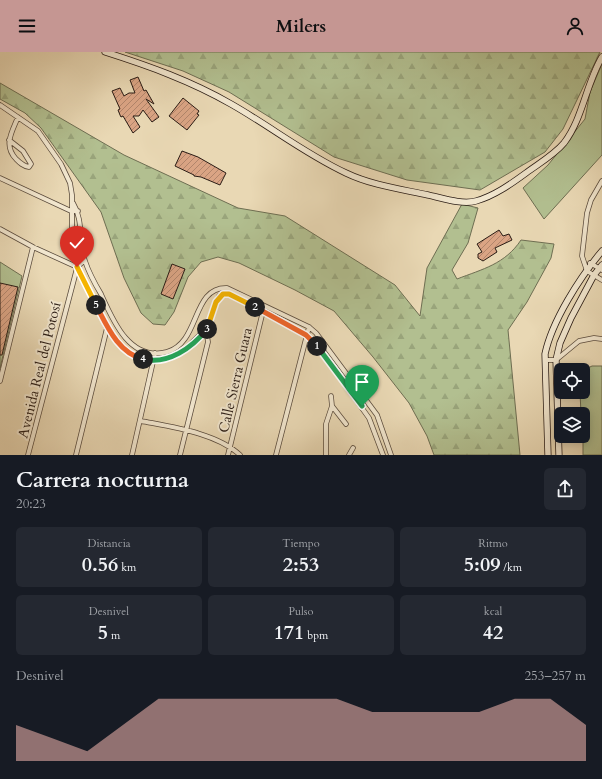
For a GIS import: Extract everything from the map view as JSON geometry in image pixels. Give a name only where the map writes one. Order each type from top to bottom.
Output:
[{"type":"main road","points":[[105,52],[149,66],[192,84],[231,104],[325,163],[368,182],[441,198],[474,202],[508,186],[563,144],[571,132],[596,67],[602,57]]},
{"type":"main road","points":[[548,455],[545,360],[548,341],[586,270],[588,263],[602,251]]},
{"type":"main road","points":[[557,407],[556,360],[560,343],[594,275],[601,268]]},
{"type":"main road","points":[[547,432],[554,432]]},
{"type":"main road","points":[[558,443],[559,455]]},
{"type":"street","points":[[0,105],[38,131],[61,164],[70,183],[73,202],[78,211],[84,261],[121,333],[138,349],[155,354],[168,352],[181,344],[190,332],[208,294],[216,288],[227,288],[309,327],[316,334],[377,415],[391,455]]},
{"type":"street","points":[[9,140],[23,151],[32,164],[29,167],[25,167],[14,156],[8,146],[9,140],[18,117]]},
{"type":"street","points":[[0,178],[71,211],[78,211]]},
{"type":"street","points":[[601,268],[588,263],[582,256],[588,206],[602,181]]},
{"type":"street","points":[[73,202],[71,211],[72,241],[77,267],[107,328],[125,350],[139,358],[154,361],[167,359],[182,352],[206,329],[216,302],[223,294],[229,294],[306,335],[314,342],[369,418],[382,455]]},
{"type":"street","points":[[0,229],[33,247],[77,267]]},
{"type":"street","points":[[0,381],[33,247]]},
{"type":"street","points":[[77,267],[84,261]]},
{"type":"street","name":"Avenida Real del Potosí","points":[[28,455],[77,267]]},
{"type":"street","points":[[586,270],[602,280]]},
{"type":"street","name":"Calle Sierra Guara","points":[[228,455],[263,311]]},
{"type":"street","points":[[276,455],[309,327]]},
{"type":"street","points":[[76,455],[107,328]]},
{"type":"street","points":[[180,455],[208,342],[206,329]]},
{"type":"street","points":[[545,360],[556,360],[579,342],[594,338],[602,339]]},
{"type":"street","points":[[132,455],[141,421],[155,354]]},
{"type":"street","points":[[326,455],[326,424],[332,406],[331,396]]},
{"type":"street","points":[[332,406],[346,424]]},
{"type":"street","points":[[369,418],[377,415]]},
{"type":"street","points":[[141,421],[186,430],[231,446],[240,455]]},
{"type":"street","points":[[349,455],[353,448]]},
{"type":"green space","points":[[125,52],[600,52],[563,129],[545,152],[480,190],[407,180],[334,157],[229,92],[183,71]]},
{"type":"green space","points":[[602,64],[602,155],[544,219],[523,188],[548,165],[585,119],[590,92]]},
{"type":"green space","points":[[0,83],[124,155],[238,208],[285,216],[395,285],[420,316],[427,268],[462,204],[478,208],[468,243],[452,270],[457,279],[493,265],[508,255],[521,240],[554,244],[551,258],[527,302],[508,330],[520,455],[434,455],[427,436],[409,403],[334,311],[239,263],[218,257],[201,262],[188,277],[174,312],[165,325],[153,324],[141,313],[124,278],[101,212],[41,128],[25,113],[0,99]]},
{"type":"green space","points":[[0,262],[22,276],[0,368]]},
{"type":"green space","points":[[602,366],[602,455],[583,455],[583,443],[590,443],[590,407],[581,407],[580,399],[590,399],[590,367]]},
{"type":"building","points":[[138,77],[144,91],[146,90],[154,104],[146,99],[159,117],[152,122],[143,110],[139,116],[133,116],[140,127],[133,133],[123,116],[121,117],[120,115],[118,110],[120,109],[112,91],[120,88],[124,96],[129,93],[135,93],[130,80]]},
{"type":"building","points":[[183,98],[199,111],[197,114],[199,115],[187,130],[169,116]]},
{"type":"building","points":[[182,151],[198,157],[226,173],[220,185],[201,177],[194,176],[175,166]]},
{"type":"building","points":[[499,230],[503,236],[509,234],[512,240],[495,248],[497,252],[483,261],[478,258],[478,254],[482,252],[477,244]]},
{"type":"building","points":[[172,264],[185,269],[173,299],[161,294]]},
{"type":"building","points":[[0,283],[18,287],[2,355],[0,355]]},
{"type":"route","points":[[77,267],[86,288],[113,337],[125,350],[139,358],[154,361],[167,359],[182,352],[201,335],[210,323],[219,296],[229,294],[306,335],[314,342],[362,406]]}]
